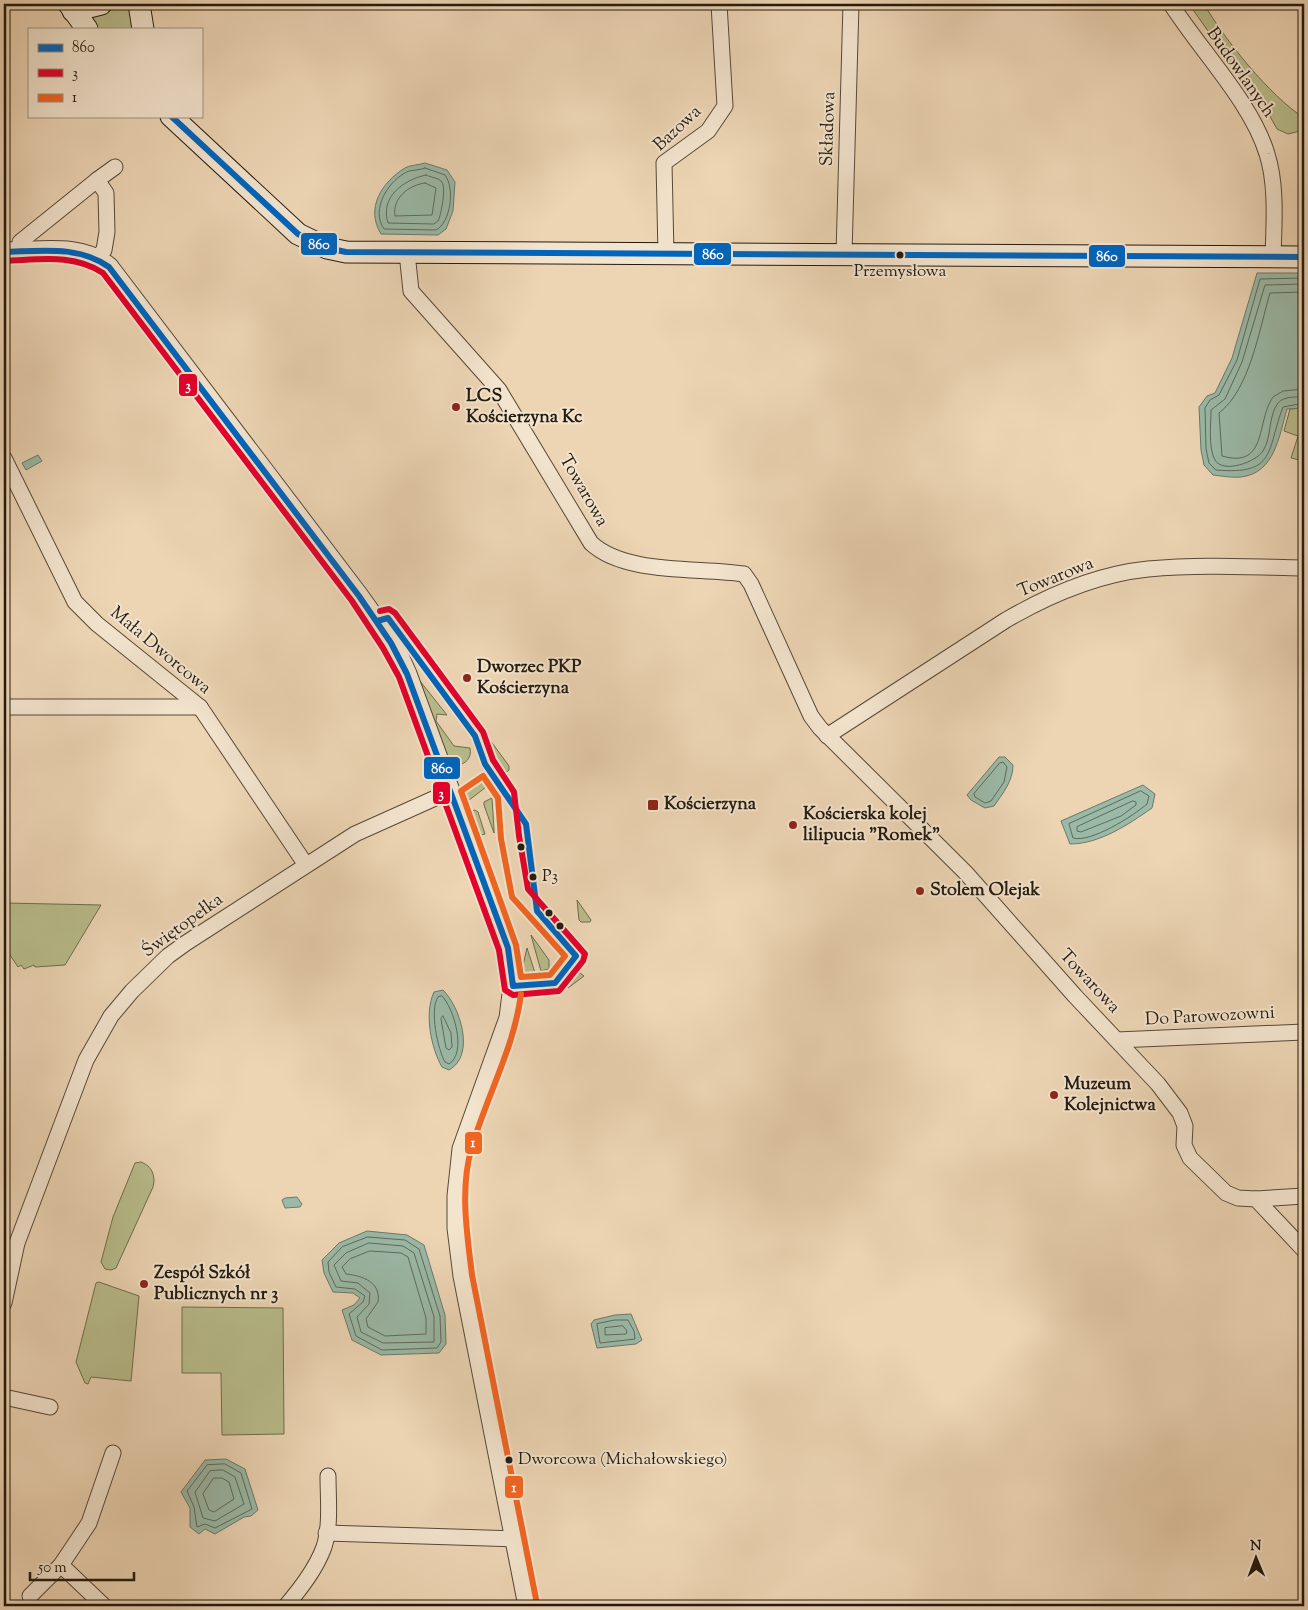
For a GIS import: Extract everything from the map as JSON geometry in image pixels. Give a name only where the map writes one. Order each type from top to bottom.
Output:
[{"type":"main road","points":[[86,28],[73,6],[101,4]]},
{"type":"main road","points":[[139,4],[143,28]]},
{"type":"main road","points":[[173,118],[298,234],[327,248],[371,253],[1304,257]]},
{"type":"street","name":"Bazowa","points":[[666,254],[664,163],[708,132],[725,106],[719,4]]},
{"type":"street","name":"Składowa","points":[[844,254],[851,4]]},
{"type":"street","name":"Budowlanych","points":[[1171,4],[1189,33],[1248,112],[1268,155],[1272,183],[1273,256]]},
{"type":"street","points":[[11,252],[20,242],[114,167]]},
{"type":"street","points":[[97,180],[106,193],[107,232],[104,250],[98,257]]},
{"type":"street","points":[[11,252],[86,252],[98,257],[117,275],[394,645],[407,674],[508,948],[513,970],[509,1018],[462,1150],[457,1212],[463,1276],[528,1606]]},
{"type":"street","name":"Towarowa","points":[[407,253],[410,291],[499,390],[540,454],[588,539],[607,556],[626,563],[744,574],[812,716],[828,736],[965,872],[1158,1084],[1180,1114],[1185,1126],[1184,1145],[1190,1158],[1226,1193],[1238,1198],[1256,1199],[1304,1196]]},
{"type":"street","name":"Mała Dworcowa","points":[[4,458],[75,602],[97,624],[200,706],[306,865]]},
{"type":"street","name":"Towarowa","points":[[828,736],[1028,607],[1089,583],[1118,575],[1163,568],[1304,568]]},
{"type":"street","points":[[4,707],[200,706]]},
{"type":"street","name":"Świętopełka","points":[[4,1303],[17,1243],[86,1060],[111,1016],[132,991],[168,956],[306,865],[355,834],[442,795],[450,788]]},
{"type":"street","name":"Do Parowozowni","points":[[1117,1040],[1304,1032]]},
{"type":"street","points":[[1256,1199],[1304,1250]]},
{"type":"street","points":[[4,1397],[50,1407]]},
{"type":"street","points":[[30,1596],[61,1565],[90,1523],[113,1453]]},
{"type":"street","points":[[286,1606],[308,1577],[324,1547],[329,1518],[328,1476]]},
{"type":"street","points":[[326,1533],[515,1539]]},
{"type":"street","points":[[61,1565],[104,1606]]},
{"type":"green space","points":[[113,4],[133,4],[135,28],[97,28],[89,19],[90,16],[100,13]]},
{"type":"green space","points":[[1189,4],[1204,4],[1249,66],[1277,96],[1304,118],[1304,130],[1288,134],[1277,129],[1262,102],[1229,61]]},
{"type":"green space","points":[[1304,408],[1304,461],[1291,458],[1298,436],[1284,431],[1290,409]]},
{"type":"green space","points":[[420,681],[447,715],[437,714],[436,721],[454,746],[470,748],[469,758],[463,763],[457,765],[446,758]]},
{"type":"green space","points":[[479,725],[509,766],[509,770],[500,777],[493,764]]},
{"type":"green space","points":[[479,780],[490,784],[464,804],[461,796],[465,787]]},
{"type":"green space","points":[[492,798],[494,833],[484,805],[484,802]]},
{"type":"green space","points":[[475,810],[478,812],[485,834],[481,835],[479,844],[466,812]]},
{"type":"green space","points":[[577,900],[591,920],[590,922],[581,922],[579,920]]},
{"type":"green space","points":[[4,903],[101,905],[65,965],[35,967],[34,965],[24,969],[21,965],[18,967],[4,946]]},
{"type":"green space","points":[[531,935],[549,960],[549,969],[541,971]]},
{"type":"green space","points":[[527,948],[536,976],[526,974],[522,970]]},
{"type":"green space","points":[[571,972],[580,973],[584,976],[568,988],[565,978]]},
{"type":"green space","points":[[141,1162],[148,1166],[152,1172],[154,1179],[153,1187],[116,1268],[111,1270],[105,1269],[101,1262],[113,1217],[135,1163]]},
{"type":"green space","points":[[99,1282],[139,1296],[131,1381],[91,1377],[88,1384],[85,1383],[76,1362],[96,1283]]},
{"type":"green space","points":[[182,1307],[283,1308],[284,1434],[222,1435],[221,1373],[182,1373]]},
{"type":"water","points":[[425,163],[447,170],[455,182],[453,211],[446,229],[438,235],[381,234],[376,224],[375,205],[383,188],[405,168]]},
{"type":"water","points":[[1257,273],[1304,273],[1304,408],[1287,409],[1274,452],[1261,468],[1252,474],[1241,477],[1213,475],[1204,465],[1201,450],[1199,407],[1207,396],[1215,393],[1232,358]]},
{"type":"water","points":[[38,455],[42,461],[26,470],[22,463]]},
{"type":"water","points":[[999,757],[1005,757],[1013,765],[1013,771],[1007,787],[994,806],[985,808],[971,800],[967,795]]},
{"type":"water","points":[[1143,785],[1155,794],[1152,808],[1103,837],[1092,841],[1070,844],[1061,821]]},
{"type":"water","points":[[443,990],[455,1008],[462,1031],[463,1043],[462,1054],[457,1063],[449,1070],[442,1067],[438,1059],[432,1040],[429,1020],[429,1010],[434,992]]},
{"type":"water","points":[[297,1197],[302,1204],[300,1207],[285,1208],[282,1200]]},
{"type":"water","points":[[367,1231],[407,1235],[424,1245],[445,1315],[446,1344],[439,1353],[381,1355],[352,1340],[342,1310],[354,1305],[360,1298],[353,1293],[333,1292],[324,1273],[322,1260],[339,1243]]},
{"type":"water","points":[[631,1314],[642,1340],[636,1344],[597,1348],[591,1324],[594,1320],[615,1315]]},
{"type":"water","points":[[226,1459],[245,1469],[258,1510],[251,1516],[244,1517],[215,1534],[205,1529],[199,1534],[190,1527],[190,1508],[181,1492],[205,1460]]},
{"type":"transit line","name":"860","points":[[173,118],[298,234],[327,248],[346,252],[1304,257]]},
{"type":"transit line","name":"860","points":[[4,252],[71,252],[97,260],[109,267],[359,596],[391,643],[407,674],[508,948],[513,986],[555,983],[576,956],[537,911],[526,824],[485,764],[475,736],[388,618],[377,621]]},
{"type":"transit line","name":"3","points":[[4,261],[67,260],[92,267],[103,273],[352,601],[383,648],[399,677],[499,950],[505,990],[513,995],[559,991],[583,961],[585,954],[528,889],[514,792],[493,760],[483,732],[395,613],[389,609],[380,611]]},
{"type":"transit line","name":"1","points":[[483,776],[498,798],[501,839],[512,897],[565,956],[550,975],[521,977],[516,945],[461,791],[483,776]]},
{"type":"transit line","name":"1","points":[[521,994],[506,1054],[471,1150],[465,1196],[472,1275],[537,1604]]},
{"type":"place","name":"Przemysłowa","points":[[900,255]]},
{"type":"place","name":"LCS Kościerzyna Kc","points":[[456,407]]},
{"type":"place","name":"Dworzec PKP Kościerzyna","points":[[467,678]]},
{"type":"place","name":"Kościerzyna","points":[[653,805]]},
{"type":"place","name":"Kościerska kolej lilipucia \"Romek\"","points":[[793,825]]},
{"type":"place","name":"P3","points":[[533,877]]},
{"type":"place","name":"Stolem Olejak","points":[[920,891]]},
{"type":"place","name":"Muzeum Kolejnictwa","points":[[1054,1095]]},
{"type":"place","name":"Zespół Szkół Publicznych nr 3","points":[[144,1284]]},
{"type":"place","name":"Dworcowa (Michałowskiego)","points":[[509,1460]]}]
